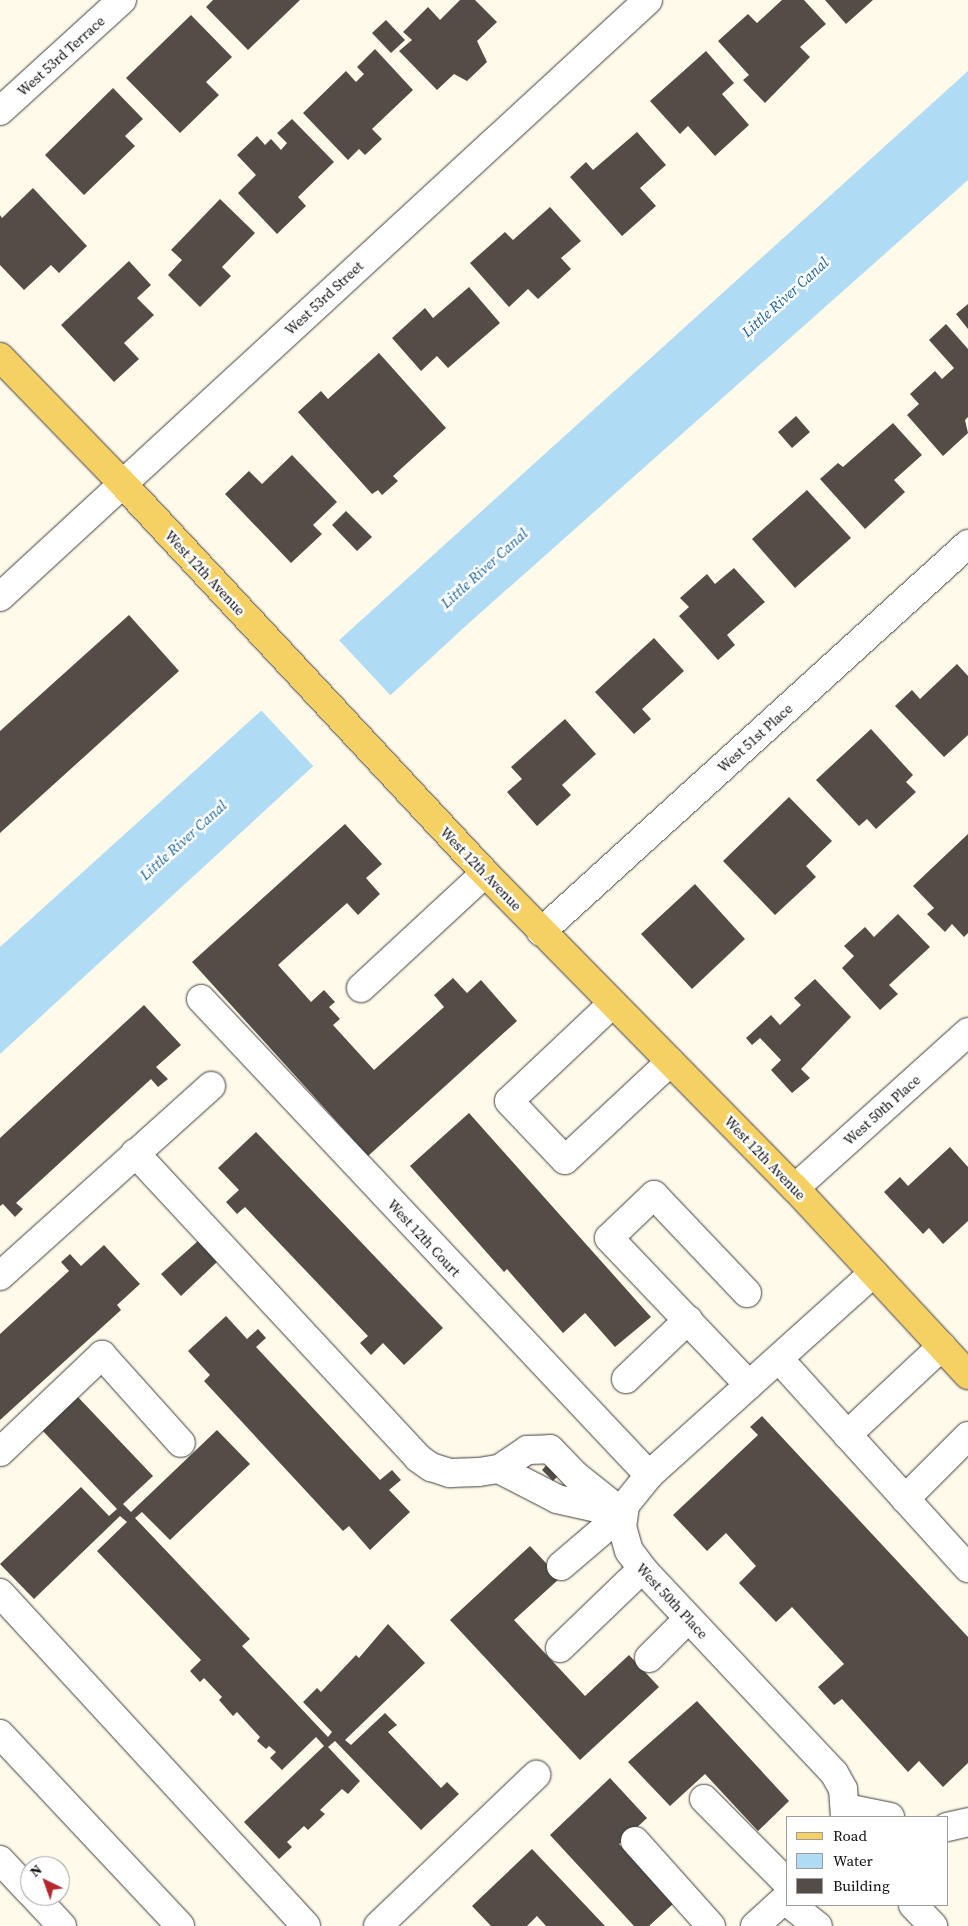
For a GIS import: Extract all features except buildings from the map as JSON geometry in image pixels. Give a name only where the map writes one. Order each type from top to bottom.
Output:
[{"type":"main road","name":"West 12th Avenue","points":[[0,357],[122,483],[366,747],[612,1004],[795,1188],[968,1375]]},
{"type":"street","name":"West 53rd Terrace","points":[[0,111],[122,0]]},
{"type":"street","name":"West 53rd Street","points":[[0,597],[648,0]]},
{"type":"street","name":"West 51st Place","points":[[542,932],[968,544]]},
{"type":"street","points":[[361,988],[486,873]]},
{"type":"street","name":"West 12th Court","points":[[201,1000],[649,1475]]},
{"type":"street","points":[[612,1004],[508,1101],[565,1160],[670,1062]]},
{"type":"street","name":"West 50th Place","points":[[795,1188],[968,1032]]},
{"type":"street","points":[[0,1276],[211,1086]]},
{"type":"street","points":[[135,1153],[418,1458],[431,1467],[450,1473],[499,1470],[557,1500],[622,1514]]},
{"type":"street","points":[[747,1293],[654,1195],[609,1238],[749,1385]]},
{"type":"street","points":[[561,1566],[622,1514],[630,1496],[649,1475],[874,1273]]},
{"type":"street","points":[[626,1379],[688,1320]]},
{"type":"street","points":[[847,1435],[942,1346]]},
{"type":"street","points":[[0,1452],[102,1355],[181,1443]]},
{"type":"street","points":[[779,1359],[905,1499],[965,1560]]},
{"type":"street","points":[[905,1499],[968,1436]]},
{"type":"street","points":[[499,1470],[527,1450],[550,1448],[575,1475],[622,1514]]},
{"type":"street","name":"West 50th Place","points":[[622,1514],[624,1538],[629,1551],[642,1569],[834,1773],[843,1789],[845,1813]]},
{"type":"street","points":[[560,1648],[642,1569]]},
{"type":"street","points":[[0,1593],[306,1926]]},
{"type":"street","points":[[649,1658],[688,1619]]},
{"type":"street","points":[[0,1734],[180,1926]]},
{"type":"street","points":[[378,1926],[536,1776]]},
{"type":"street","points":[[704,1799],[786,1896]]},
{"type":"street","points":[[845,1813],[879,1816]]},
{"type":"street","points":[[635,1841],[711,1926]]},
{"type":"street","points":[[0,1860],[20,1881]]},
{"type":"street","points":[[762,1924],[786,1898]]},
{"type":"street","points":[[43,1906],[62,1926]]},
{"type":"street","points":[[797,1906],[818,1926]]},
{"type":"street","points":[[914,1906],[933,1926]]},
{"type":"water","name":"Little River Canal","points":[[968,71],[968,180],[469,623],[0,1054],[0,947]]},
{"type":"pier","points":[[337,638],[392,697],[315,768],[259,708]]}]
